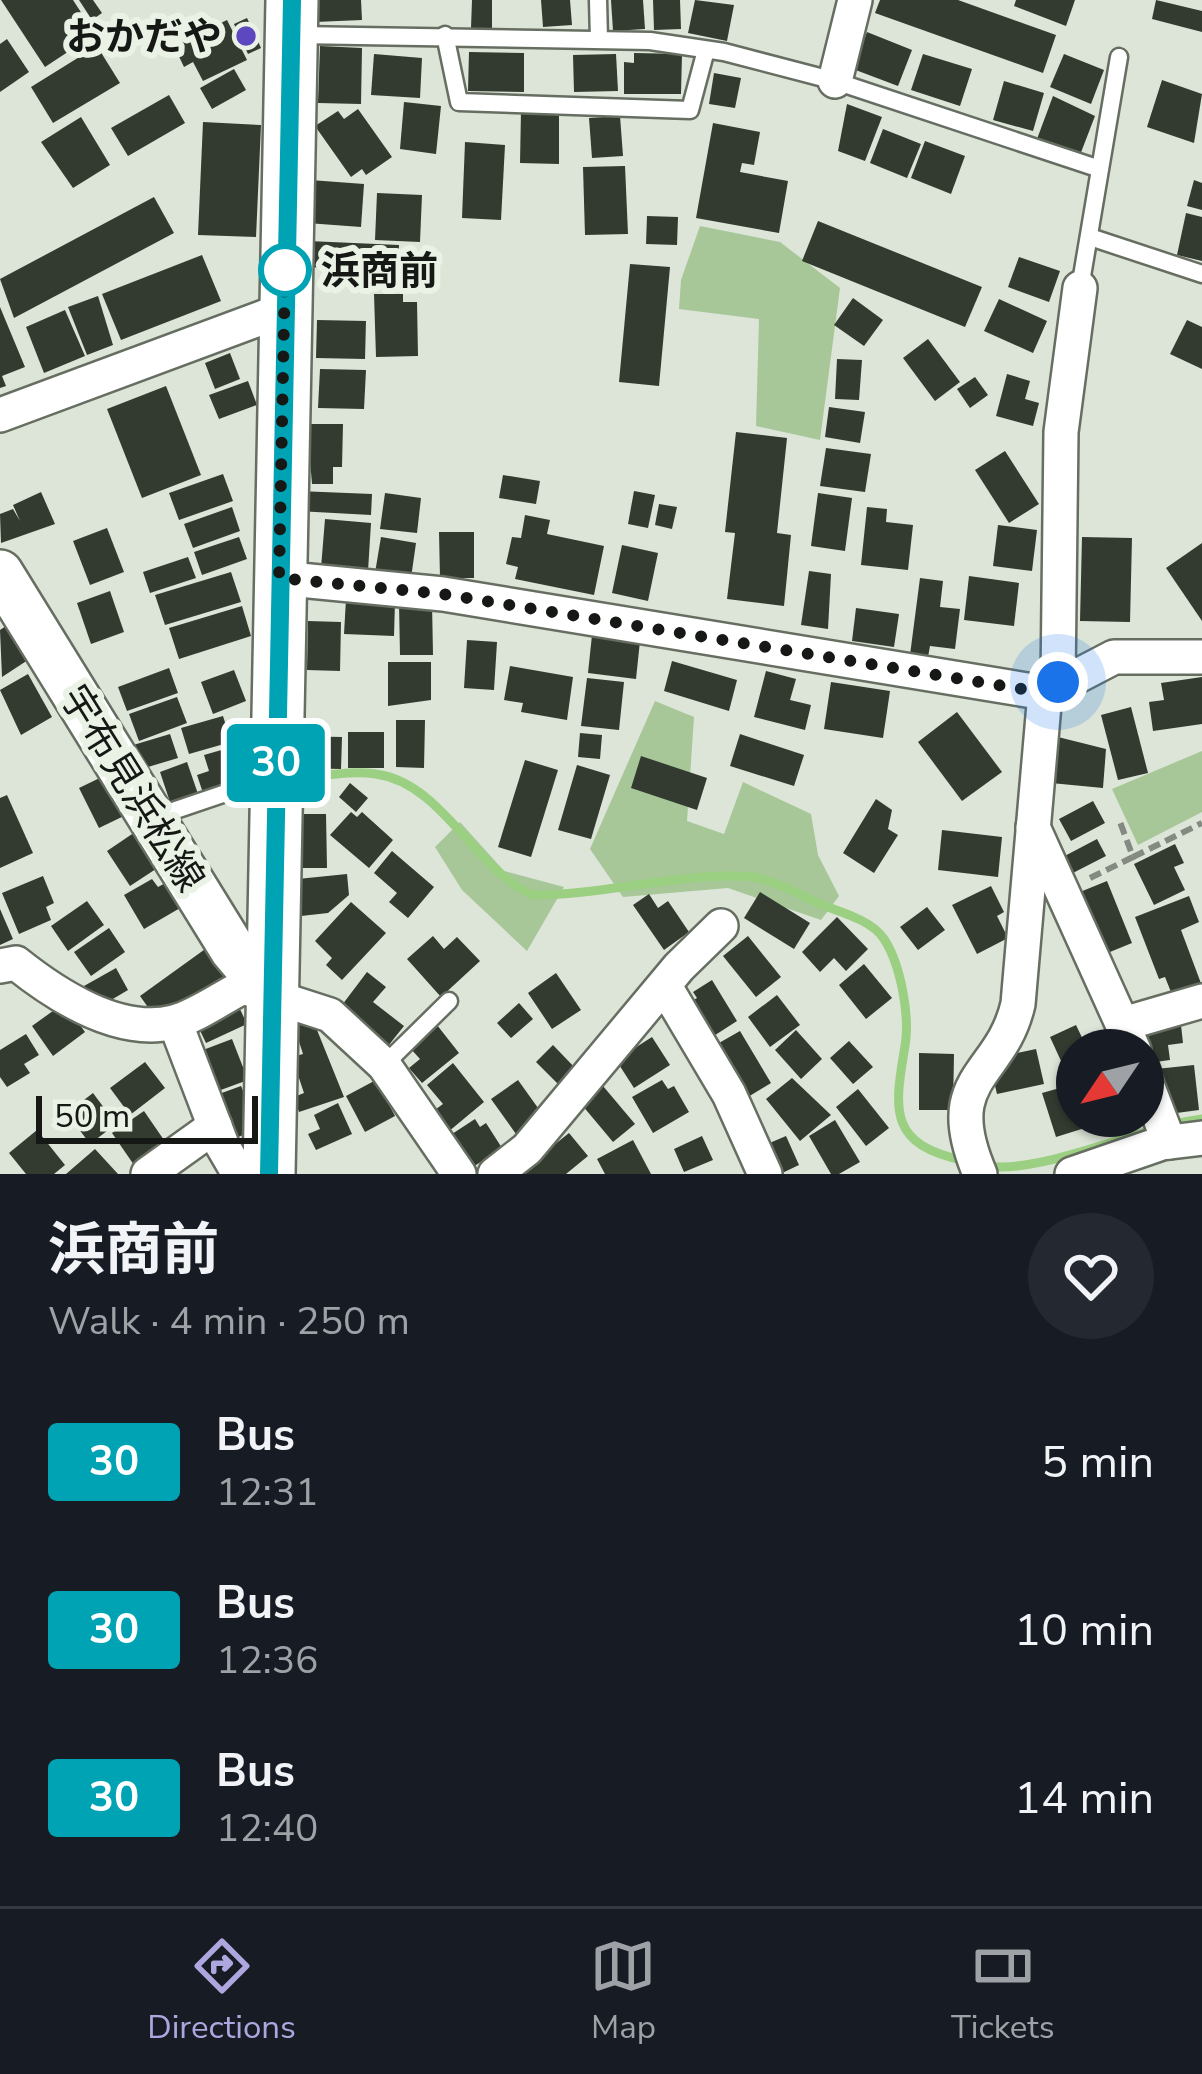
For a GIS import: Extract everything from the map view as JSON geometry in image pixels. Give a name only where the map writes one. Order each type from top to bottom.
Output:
[{"type":"main road","points":[[269,1174],[291,18]]},
{"type":"main road","name":"宇布見浜松線","points":[[0,573],[232,950],[273,997]]},
{"type":"street","points":[[836,81],[855,0]]},
{"type":"street","points":[[974,1160],[964,1114],[983,1064],[1012,1028],[1018,1004],[1033,827],[1052,688],[1060,432],[1080,288]]},
{"type":"street","points":[[0,415],[284,310]]},
{"type":"street","points":[[279,578],[443,594],[1052,688],[1114,657],[1202,657]]},
{"type":"street","points":[[1033,827],[1125,1029]]},
{"type":"street","points":[[495,1174],[527,1149],[618,1036],[721,926]]},
{"type":"street","points":[[0,966],[16,963],[50,991],[98,1012],[146,1024],[176,1022],[243,987],[330,1016],[384,1065],[460,1174]]},
{"type":"street","points":[[666,988],[729,1094],[765,1174]]},
{"type":"street","points":[[1144,1029],[1202,1001]]},
{"type":"street","points":[[176,1022],[214,1126],[239,1174]]},
{"type":"street","points":[[148,1174],[214,1126]]},
{"type":"street","points":[[1072,1174],[1168,1141]]},
{"type":"lane","points":[[598,0],[599,39]]},
{"type":"lane","points":[[291,18],[445,35],[599,39],[706,50],[836,81],[1097,168]]},
{"type":"lane","points":[[445,35],[459,102],[690,110],[706,50]]},
{"type":"lane","points":[[1080,288],[1119,57]]},
{"type":"lane","points":[[1090,237],[1202,274]]},
{"type":"lane","points":[[151,819],[276,776]]},
{"type":"lane","points":[[384,1065],[449,1001]]},
{"type":"path","points":[[1120,822],[1133,857]]},
{"type":"path","points":[[1065,890],[1202,823]]},
{"type":"green space","points":[[700,226],[780,242],[840,288],[820,440],[756,426],[759,319],[679,309],[681,280]]},
{"type":"green space","points":[[655,701],[694,717],[687,821],[724,834],[743,782],[811,814],[818,855],[839,896],[821,920],[728,888],[623,897],[590,849]]},
{"type":"green space","points":[[1202,751],[1202,812],[1138,845],[1112,789]]},
{"type":"green space","points":[[460,822],[504,871],[564,887],[527,951],[462,890],[435,847]]},
{"type":"building","points":[[1,0],[73,0],[95,34],[45,67]]},
{"type":"building","points":[[79,0],[93,0],[102,13],[92,20]]},
{"type":"building","points":[[314,0],[361,0],[362,20],[315,22]]},
{"type":"building","points":[[472,0],[492,0],[492,29],[471,28]]},
{"type":"building","points":[[541,0],[570,0],[572,25],[543,27]]},
{"type":"building","points":[[611,0],[643,0],[645,29],[613,31]]},
{"type":"building","points":[[653,0],[680,0],[681,29],[654,30]]},
{"type":"building","points":[[695,0],[734,5],[727,41],[688,33]]},
{"type":"building","points":[[880,0],[958,0],[1056,35],[1043,73],[875,13]]},
{"type":"building","points":[[1016,0],[1075,0],[1066,26],[1014,6]]},
{"type":"building","points":[[1156,0],[1202,11],[1202,32],[1152,19]]},
{"type":"building","points":[[247,18],[261,48],[248,54],[234,24]]},
{"type":"building","points":[[227,20],[247,60],[203,81],[193,62],[184,67],[174,46]]},
{"type":"building","points":[[867,32],[912,50],[898,86],[853,69]]},
{"type":"building","points":[[7,39],[29,72],[0,92],[0,44]]},
{"type":"building","points":[[97,46],[120,83],[53,123],[31,87]]},
{"type":"building","points":[[320,46],[362,48],[361,104],[318,103]]},
{"type":"building","points":[[469,52],[524,53],[524,92],[468,91]]},
{"type":"building","points":[[634,53],[682,54],[681,94],[624,94],[624,62],[634,63]]},
{"type":"building","points":[[374,54],[422,58],[420,98],[371,95]]},
{"type":"building","points":[[616,54],[618,91],[574,92],[573,55]]},
{"type":"building","points":[[923,54],[972,69],[960,106],[911,90]]},
{"type":"building","points":[[1064,54],[1104,70],[1091,104],[1050,87]]},
{"type":"building","points":[[234,69],[246,90],[212,109],[200,88]]},
{"type":"building","points":[[714,73],[741,78],[735,108],[709,104]]},
{"type":"building","points":[[1162,80],[1202,94],[1194,143],[1147,127]]},
{"type":"building","points":[[1004,81],[1044,93],[1033,131],[993,120]]},
{"type":"building","points":[[169,95],[185,123],[128,156],[111,128]]},
{"type":"building","points":[[1053,96],[1095,116],[1080,155],[1037,139]]},
{"type":"building","points":[[404,102],[441,106],[436,154],[400,149]]},
{"type":"building","points":[[847,104],[882,117],[865,161],[838,151]]},
{"type":"building","points":[[358,109],[392,157],[366,175],[362,169],[351,177],[315,126],[338,111],[344,119]]},
{"type":"building","points":[[521,111],[559,112],[559,164],[520,163]]},
{"type":"building","points":[[620,116],[623,156],[592,158],[589,118]]},
{"type":"building","points":[[81,117],[110,165],[73,188],[41,142]]},
{"type":"building","points":[[203,122],[261,125],[256,237],[198,235]]},
{"type":"building","points":[[713,123],[760,132],[754,165],[742,163],[740,172],[788,181],[779,233],[696,218]]},
{"type":"building","points":[[883,129],[921,144],[907,178],[870,163]]},
{"type":"building","points":[[925,141],[965,156],[951,194],[911,178]]},
{"type":"building","points":[[465,142],[505,145],[501,220],[462,218]]},
{"type":"building","points":[[625,166],[628,234],[585,235],[583,167]]},
{"type":"building","points":[[310,180],[364,184],[361,227],[307,223]]},
{"type":"building","points":[[1194,180],[1202,183],[1202,210],[1187,206]]},
{"type":"building","points":[[377,193],[422,195],[420,242],[375,240]]},
{"type":"building","points":[[154,197],[174,233],[14,318],[0,279]]},
{"type":"building","points":[[1186,213],[1202,217],[1202,261],[1177,255]]},
{"type":"building","points":[[647,216],[678,217],[677,245],[646,244]]},
{"type":"building","points":[[818,221],[982,287],[965,327],[802,261]]},
{"type":"building","points":[[308,241],[399,245],[398,271],[307,267]]},
{"type":"building","points":[[202,255],[221,301],[121,340],[102,294]]},
{"type":"building","points":[[1019,257],[1060,271],[1049,302],[1008,287]]},
{"type":"building","points":[[630,264],[670,267],[659,386],[619,382]]},
{"type":"building","points":[[374,294],[403,294],[403,302],[417,302],[418,356],[376,357]]},
{"type":"building","points":[[98,296],[113,345],[87,355],[68,307]]},
{"type":"building","points":[[853,298],[883,320],[864,346],[834,325]]},
{"type":"building","points":[[999,299],[1047,321],[1033,353],[984,331]]},
{"type":"building","points":[[0,307],[25,367],[2,376],[6,386],[0,388]]},
{"type":"building","points":[[65,310],[85,356],[44,373],[26,327]]},
{"type":"building","points":[[317,320],[366,321],[365,359],[316,358]]},
{"type":"building","points":[[1187,320],[1202,327],[1202,369],[1170,354]]},
{"type":"building","points":[[928,339],[960,382],[935,401],[903,358]]},
{"type":"building","points":[[230,353],[240,379],[215,389],[205,363]]},
{"type":"building","points":[[837,359],[862,360],[859,400],[835,399]]},
{"type":"building","points":[[320,369],[366,370],[364,409],[318,408]]},
{"type":"building","points":[[1007,374],[1030,381],[1025,399],[1039,403],[1033,426],[996,416]]},
{"type":"building","points":[[975,377],[988,395],[970,408],[957,389]]},
{"type":"building","points":[[248,381],[257,405],[219,419],[209,395]]},
{"type":"building","points":[[166,386],[201,475],[142,498],[107,409]]},
{"type":"building","points":[[829,407],[865,412],[860,443],[825,437]]},
{"type":"building","points":[[307,424],[343,424],[342,467],[333,467],[333,484],[312,484]]},
{"type":"building","points":[[736,432],[787,438],[777,533],[791,535],[784,606],[727,599],[735,533],[725,532]]},
{"type":"building","points":[[826,448],[871,454],[865,492],[820,486]]},
{"type":"building","points":[[1005,451],[1039,504],[1009,523],[975,470]]},
{"type":"building","points":[[223,474],[233,501],[179,520],[169,493]]},
{"type":"building","points":[[503,475],[540,481],[536,504],[499,498]]},
{"type":"building","points":[[298,491],[372,494],[371,515],[297,511]]},
{"type":"building","points":[[634,491],[655,495],[648,528],[628,524]]},
{"type":"building","points":[[41,492],[55,524],[1,543],[0,514],[13,509],[20,521],[13,505]]},
{"type":"building","points":[[385,493],[421,498],[417,533],[380,529]]},
{"type":"building","points":[[818,493],[852,498],[845,551],[811,546]]},
{"type":"building","points":[[659,504],[677,507],[672,529],[655,525]]},
{"type":"building","points":[[232,507],[240,531],[193,548],[184,524]]},
{"type":"building","points":[[867,507],[887,509],[886,522],[913,525],[908,570],[861,565]]},
{"type":"building","points":[[525,515],[550,520],[547,534],[604,546],[594,595],[515,579],[518,567],[506,564],[512,537],[521,538]]},
{"type":"building","points":[[325,519],[371,523],[368,571],[321,568]]},
{"type":"building","points":[[998,525],[1037,530],[1032,571],[993,566]]},
{"type":"building","points":[[107,528],[124,572],[90,585],[73,541]]},
{"type":"building","points":[[439,532],[474,532],[474,578],[440,578]]},
{"type":"building","points":[[239,537],[247,559],[202,575],[194,552]]},
{"type":"building","points":[[381,537],[416,543],[411,578],[375,573]]},
{"type":"building","points":[[1082,537],[1132,538],[1130,622],[1080,621]]},
{"type":"building","points":[[1202,543],[1202,621],[1166,568]]},
{"type":"building","points":[[622,545],[658,553],[648,601],[612,593]]},
{"type":"building","points":[[188,557],[196,578],[150,593],[143,572]]},
{"type":"building","points":[[809,571],[831,574],[828,629],[801,625]]},
{"type":"building","points":[[231,572],[241,602],[165,625],[155,595]]},
{"type":"building","points":[[969,576],[1019,583],[1014,626],[964,620]]},
{"type":"building","points":[[920,578],[943,581],[940,607],[960,609],[955,649],[930,646],[928,657],[910,655]]},
{"type":"building","points":[[110,591],[124,632],[91,644],[77,603]]},
{"type":"building","points":[[346,599],[395,601],[394,636],[344,634]]},
{"type":"building","points":[[399,603],[432,603],[433,655],[400,655]]},
{"type":"building","points":[[242,606],[251,636],[179,659],[169,628]]},
{"type":"building","points":[[856,608],[899,614],[894,647],[852,641]]},
{"type":"building","points":[[308,621],[341,622],[340,671],[307,670]]},
{"type":"building","points":[[9,624],[31,658],[2,677],[0,630]]},
{"type":"building","points":[[592,635],[640,641],[636,679],[588,673]]},
{"type":"building","points":[[467,640],[497,642],[494,690],[464,688]]},
{"type":"building","points":[[672,661],[737,680],[729,711],[664,691]]},
{"type":"building","points":[[388,662],[431,662],[431,700],[388,706]]},
{"type":"building","points":[[510,666],[573,677],[567,720],[521,712],[523,703],[504,700]]},
{"type":"building","points":[[169,668],[178,693],[127,711],[118,687]]},
{"type":"building","points":[[234,670],[246,701],[213,714],[201,682]]},
{"type":"building","points":[[766,671],[796,679],[790,700],[811,705],[805,730],[754,717]]},
{"type":"building","points":[[28,674],[52,717],[21,735],[0,690]]},
{"type":"building","points":[[1202,677],[1202,724],[1153,731],[1149,702],[1164,700],[1161,683]]},
{"type":"building","points":[[587,678],[624,682],[619,730],[581,726]]},
{"type":"building","points":[[831,682],[890,691],[883,738],[824,729]]},
{"type":"building","points":[[177,697],[187,723],[139,741],[129,714]]},
{"type":"building","points":[[1131,707],[1148,773],[1118,780],[1101,715]]},
{"type":"building","points":[[957,712],[1002,772],[962,801],[918,742]]},
{"type":"building","points":[[223,716],[231,742],[189,754],[181,728]]},
{"type":"building","points":[[396,720],[425,720],[424,768],[396,767]]},
{"type":"building","points":[[348,732],[384,732],[384,768],[348,768]]},
{"type":"building","points":[[580,733],[602,735],[600,759],[578,757]]},
{"type":"building","points":[[170,734],[178,758],[138,770],[130,746]]},
{"type":"building","points":[[740,734],[804,755],[794,786],[730,766]]},
{"type":"building","points":[[294,736],[342,737],[341,769],[294,768]]},
{"type":"building","points":[[1054,736],[1106,749],[1103,788],[1051,783]]},
{"type":"building","points":[[225,749],[236,782],[203,793],[197,775],[209,771],[204,755]]},
{"type":"building","points":[[641,756],[707,778],[697,810],[631,788]]},
{"type":"building","points":[[525,760],[558,770],[531,857],[498,847]]},
{"type":"building","points":[[187,762],[198,794],[171,805],[160,772]]},
{"type":"building","points":[[577,765],[610,775],[591,839],[558,830]]},
{"type":"building","points":[[108,774],[128,814],[99,828],[79,788]]},
{"type":"building","points":[[350,783],[368,798],[356,812],[339,797]]},
{"type":"building","points":[[7,795],[33,853],[0,868],[0,798]]},
{"type":"building","points":[[876,799],[892,810],[888,829],[898,835],[874,873],[843,853]]},
{"type":"building","points":[[1093,801],[1105,823],[1071,841],[1059,819]]},
{"type":"building","points":[[351,812],[357,817],[362,812],[393,840],[369,868],[330,835]]},
{"type":"building","points":[[291,814],[326,814],[327,868],[291,868]]},
{"type":"building","points":[[141,828],[165,863],[130,886],[107,851]]},
{"type":"building","points":[[942,830],[1002,837],[998,877],[938,870]]},
{"type":"building","points":[[1097,839],[1106,856],[1067,876],[1059,859]]},
{"type":"building","points":[[1175,844],[1184,863],[1174,867],[1185,890],[1154,905],[1134,864]]},
{"type":"building","points":[[392,851],[434,887],[408,918],[389,902],[397,893],[374,873]]},
{"type":"building","points":[[347,874],[349,895],[328,913],[292,917],[288,880]]},
{"type":"building","points":[[43,876],[54,903],[46,907],[51,920],[19,934],[2,893]]},
{"type":"building","points":[[152,879],[158,887],[173,879],[187,904],[144,929],[124,895]]},
{"type":"building","points":[[1107,881],[1132,943],[1105,954],[1080,892]]},
{"type":"building","points":[[991,886],[1004,912],[997,916],[1008,938],[977,954],[952,905]]},
{"type":"building","points":[[760,892],[810,923],[794,949],[744,918]]},
{"type":"building","points":[[649,894],[658,908],[668,901],[689,932],[664,950],[633,905]]},
{"type":"building","points":[[1189,896],[1199,922],[1181,930],[1202,986],[1173,997],[1165,977],[1159,979],[1135,917]]},
{"type":"building","points":[[87,901],[104,925],[68,951],[51,926]]},
{"type":"building","points":[[351,902],[386,933],[342,980],[326,965],[332,958],[315,941]]},
{"type":"building","points":[[927,907],[945,930],[918,950],[900,927]]},
{"type":"building","points":[[0,909],[13,939],[0,945]]},
{"type":"building","points":[[837,917],[868,949],[846,971],[834,958],[820,972],[802,952]]},
{"type":"building","points":[[109,928],[125,952],[91,976],[74,952]]},
{"type":"building","points":[[433,936],[444,949],[457,937],[480,961],[441,997],[407,959]]},
{"type":"building","points":[[748,936],[781,977],[756,997],[723,956]]},
{"type":"building","points":[[208,947],[233,982],[157,1020],[140,996]]},
{"type":"building","points":[[864,964],[892,998],[866,1019],[839,985]]},
{"type":"building","points":[[116,968],[128,990],[106,1003],[91,999],[84,986]]},
{"type":"building","points":[[367,972],[386,987],[373,1002],[404,1026],[384,1051],[336,1013]]},
{"type":"building","points":[[556,973],[581,1010],[552,1029],[528,993]]},
{"type":"building","points":[[712,980],[737,1021],[709,1039],[687,1004],[697,998],[693,992]]},
{"type":"building","points":[[777,995],[800,1025],[770,1047],[748,1017]]},
{"type":"building","points":[[64,1003],[85,1032],[53,1056],[32,1026]]},
{"type":"building","points":[[519,1003],[533,1019],[511,1038],[497,1023]]},
{"type":"building","points":[[238,1005],[247,1024],[206,1043],[197,1024]]},
{"type":"building","points":[[313,1020],[344,1097],[299,1112],[294,1097],[304,1093],[292,1057],[303,1054],[294,1026]]},
{"type":"building","points":[[437,1025],[459,1053],[422,1083],[409,1068],[420,1059],[410,1048]]},
{"type":"building","points":[[1181,1025],[1183,1043],[1168,1045],[1170,1060],[1164,1061],[1164,1029],[1151,1029]]},
{"type":"building","points":[[796,1030],[822,1059],[801,1079],[775,1050]]},
{"type":"building","points":[[740,1031],[771,1083],[743,1100],[712,1047]]},
{"type":"building","points":[[26,1034],[39,1055],[24,1064],[30,1073],[7,1087],[0,1077],[0,1050]]},
{"type":"building","points":[[652,1037],[670,1065],[634,1088],[616,1060]]},
{"type":"building","points":[[232,1039],[248,1080],[218,1091],[203,1050]]},
{"type":"building","points":[[849,1041],[873,1067],[853,1084],[830,1058]]},
{"type":"building","points":[[553,1045],[577,1070],[560,1086],[536,1062]]},
{"type":"building","points":[[1036,1049],[1044,1084],[997,1094],[991,1069],[998,1057]]},
{"type":"building","points":[[919,1053],[954,1054],[953,1110],[919,1110]]},
{"type":"building","points":[[145,1062],[165,1088],[130,1115],[110,1088]]},
{"type":"building","points":[[453,1063],[484,1102],[448,1132],[432,1112],[443,1104],[427,1085]]},
{"type":"building","points":[[1194,1065],[1199,1110],[1169,1114],[1164,1068]]},
{"type":"building","points":[[792,1078],[831,1115],[800,1141],[766,1099]]},
{"type":"building","points":[[376,1080],[395,1116],[365,1132],[346,1096]]},
{"type":"building","points":[[518,1080],[543,1115],[516,1134],[491,1099]]},
{"type":"building","points":[[662,1080],[668,1089],[674,1086],[689,1112],[653,1133],[632,1097]]},
{"type":"building","points":[[241,1086],[253,1114],[244,1117],[250,1132],[236,1138],[219,1094]]},
{"type":"building","points":[[603,1086],[635,1124],[613,1142],[582,1105]]},
{"type":"building","points":[[858,1089],[889,1128],[866,1146],[836,1107]]},
{"type":"building","points":[[1056,1089],[1056,1137],[1042,1093]]},
{"type":"building","points":[[93,1093],[116,1124],[90,1144],[67,1113]]},
{"type":"building","points":[[338,1103],[352,1134],[316,1150],[308,1134],[320,1129],[314,1115]]},
{"type":"building","points":[[144,1111],[166,1143],[134,1165],[112,1133]]},
{"type":"building","points":[[475,1119],[480,1127],[486,1123],[502,1148],[473,1167],[452,1134]]},
{"type":"building","points":[[835,1120],[860,1162],[831,1174],[809,1136]]},
{"type":"building","points":[[37,1130],[65,1165],[54,1174],[26,1174],[9,1153]]},
{"type":"building","points":[[569,1133],[588,1156],[566,1174],[518,1174]]},
{"type":"building","points":[[702,1136],[713,1160],[684,1172],[674,1149]]},
{"type":"building","points":[[786,1136],[799,1165],[780,1174],[760,1147]]},
{"type":"building","points":[[633,1140],[651,1174],[605,1174],[597,1159]]},
{"type":"building","points":[[95,1149],[118,1174],[66,1174]]},
{"type":"waterway","points":[[300,778],[357,773],[399,781],[439,809],[492,866],[532,895],[700,877],[752,877],[864,922],[884,939],[903,991],[902,1122],[922,1145],[966,1161]]},
{"type":"waterway","points":[[988,1166],[1011,1167],[1064,1157],[1202,1119]]},
{"type":"bus line","name":"30","points":[[269,1174],[292,0]]},
{"type":"place","name":"おかだや","points":[[246,36]]},
{"type":"place","name":"浜商前","points":[[285,270]]},
{"type":"route","points":[[285,270],[279,578],[443,594],[1046,693],[1058,682]]}]
